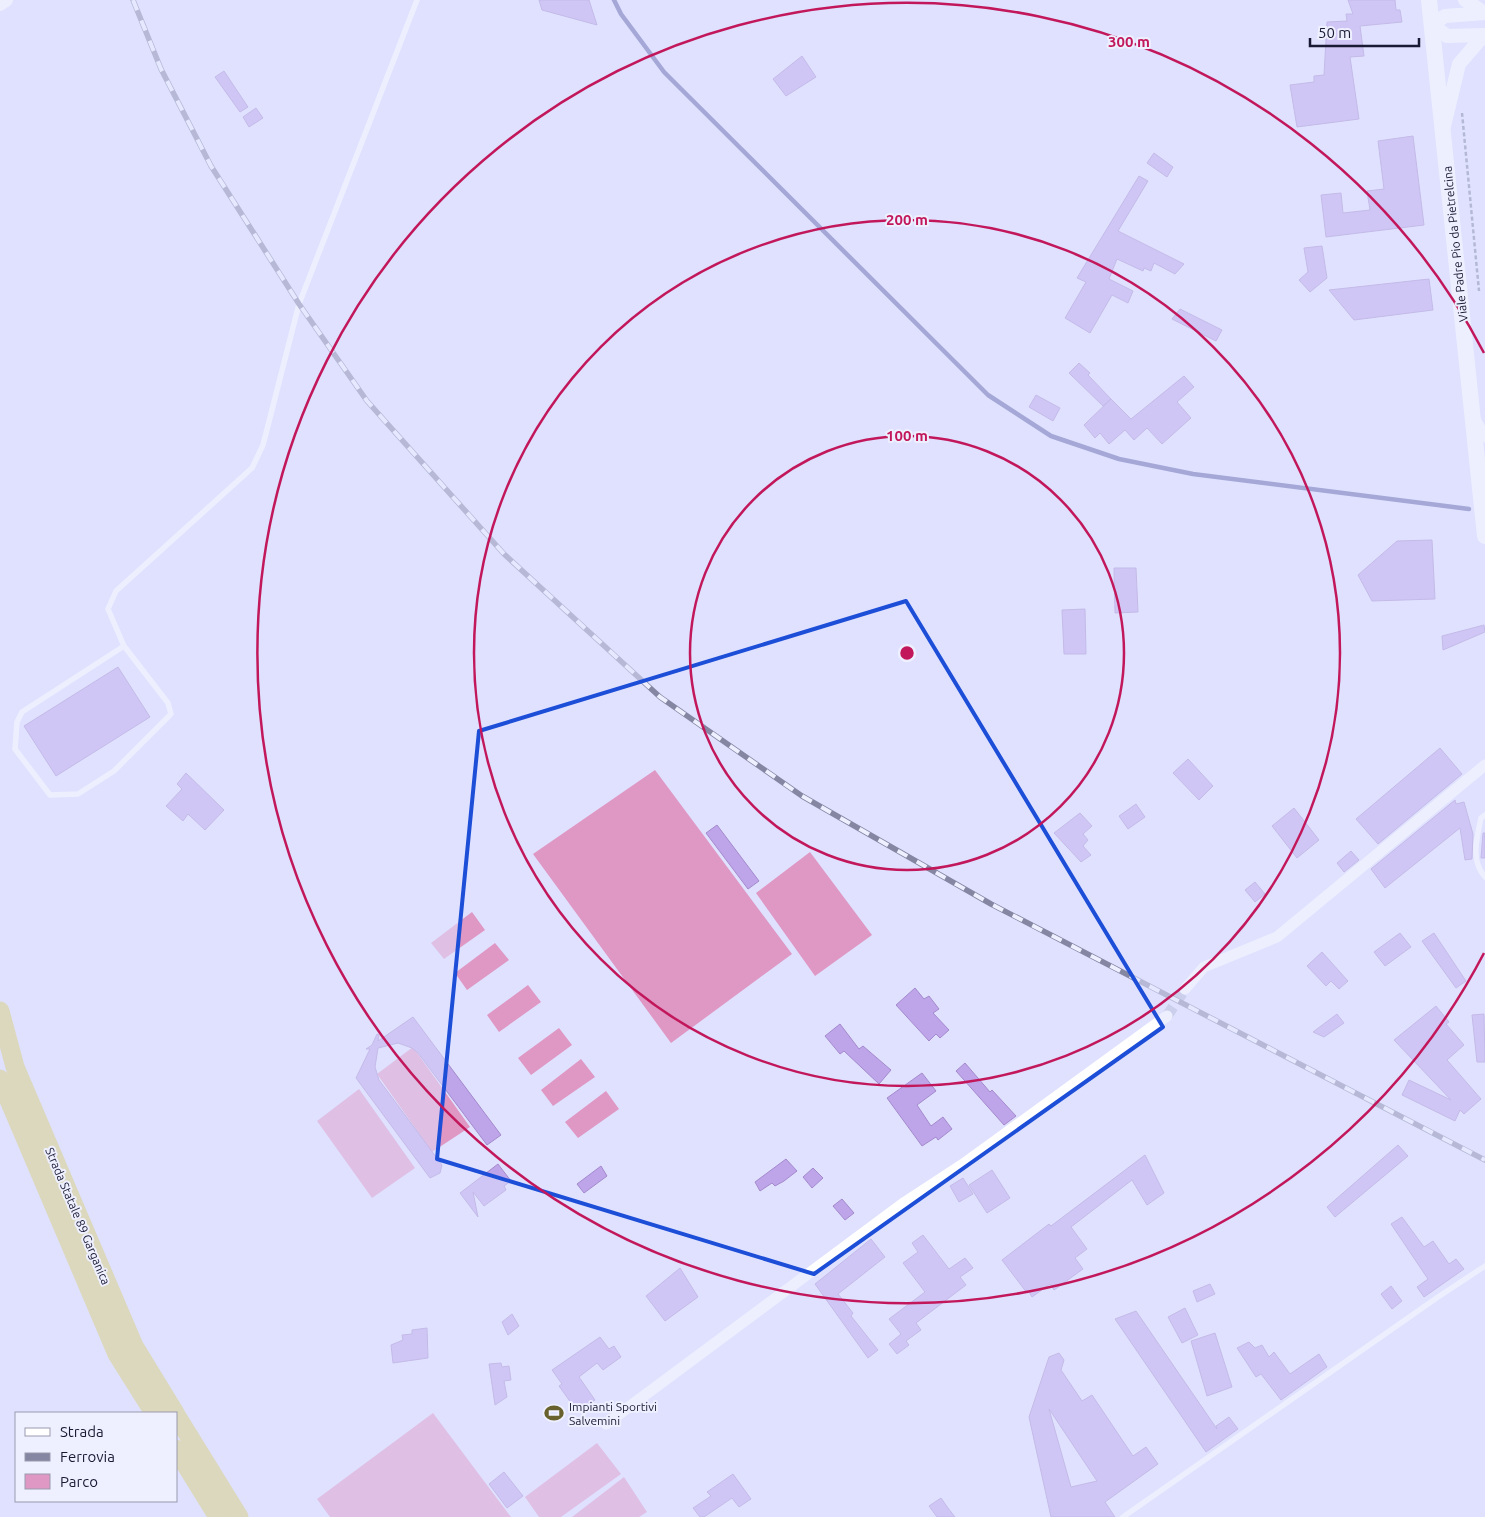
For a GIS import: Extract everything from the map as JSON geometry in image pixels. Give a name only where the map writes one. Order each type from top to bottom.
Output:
[{"type":"highway","name":"Strada Statale 89 Garganica","points":[[0,1011],[15,1067],[134,1346],[175,1412]]},
{"type":"highway","name":"Strada Statale 89 Garganica","points":[[0,1079],[117,1354],[153,1412]]},
{"type":"highway","name":"Strada Statale 89 Garganica","points":[[178,1417],[239,1517]]},
{"type":"highway","points":[[178,1452],[218,1517]]},
{"type":"main road","name":"Viale Padre Pio da Pietrelcina","points":[[1429,0],[1473,414],[1483,488],[1485,536]]},
{"type":"street","points":[[0,4],[6,0]]},
{"type":"street","points":[[1465,0],[1484,12]]},
{"type":"street","points":[[1484,12],[1445,16],[1432,25],[1447,36],[1484,35]]},
{"type":"street","points":[[1442,131],[1459,64],[1484,35]]},
{"type":"street","points":[[1473,414],[1485,438]]},
{"type":"street","points":[[1185,989],[1204,967],[1277,937],[1485,765]]},
{"type":"street","points":[[606,1424],[905,1202],[966,1162],[1167,1016]]},
{"type":"lane","points":[[124,646],[22,712],[18,722],[15,749],[50,795],[78,794],[114,771],[171,714],[168,703],[124,646],[108,608],[116,591],[252,468],[263,445],[299,304],[417,0]]},
{"type":"lane","points":[[1485,815],[1481,818],[1475,848],[1478,865],[1485,877]]},
{"type":"lane","points":[[1123,1517],[1485,1266]]},
{"type":"path","points":[[1463,104],[1462,112],[1479,291]]},
{"type":"highlighted area","points":[[906,601],[1163,1027],[814,1274],[437,1159],[479,731]]},
{"type":"green space","points":[[655,770],[792,954],[671,1043],[533,854]]},
{"type":"green space","points":[[810,852],[872,935],[815,976],[756,893]]},
{"type":"green space","points":[[472,912],[485,930],[444,959],[431,943]]},
{"type":"green space","points":[[495,943],[509,960],[467,990],[455,973]]},
{"type":"green space","points":[[528,985],[541,1002],[499,1032],[487,1015]]},
{"type":"green space","points":[[559,1028],[572,1045],[531,1075],[518,1058]]},
{"type":"green space","points":[[413,1047],[470,1127],[432,1152],[377,1074]]},
{"type":"green space","points":[[581,1059],[595,1077],[553,1106],[541,1090]]},
{"type":"green space","points":[[359,1089],[415,1168],[372,1198],[317,1121]]},
{"type":"green space","points":[[606,1091],[619,1109],[578,1138],[565,1122]]},
{"type":"green space","points":[[433,1413],[511,1517],[330,1517],[317,1499]]},
{"type":"green space","points":[[597,1443],[621,1474],[561,1517],[539,1517],[525,1497]]},
{"type":"green space","points":[[624,1477],[647,1512],[639,1517],[572,1517]]},
{"type":"building","points":[[539,0],[589,0],[597,25],[542,10]]},
{"type":"building","points":[[1348,0],[1395,0],[1396,10],[1400,10],[1402,22],[1360,26],[1364,56],[1350,57],[1359,119],[1297,127],[1290,85],[1314,82],[1314,76],[1324,75],[1327,22],[1347,21],[1346,14],[1353,14]]},
{"type":"building","points":[[802,56],[816,77],[786,96],[773,79]]},
{"type":"building","points":[[224,71],[248,107],[240,112],[215,77]]},
{"type":"building","points":[[256,108],[263,118],[249,127],[243,117]]},
{"type":"building","points":[[1413,136],[1424,225],[1326,237],[1321,195],[1341,193],[1343,213],[1370,210],[1367,191],[1384,189],[1378,141]]},
{"type":"building","points":[[1154,153],[1173,167],[1167,177],[1147,163]]},
{"type":"building","points":[[1139,176],[1148,181],[1118,231],[1184,264],[1175,274],[1154,263],[1151,271],[1144,268],[1143,271],[1117,259],[1109,279],[1133,291],[1128,303],[1112,295],[1090,333],[1065,318],[1086,282],[1077,278]]},
{"type":"building","points":[[1322,246],[1327,278],[1310,292],[1299,280],[1308,272],[1304,248]]},
{"type":"building","points":[[1429,279],[1433,310],[1354,320],[1329,290]]},
{"type":"building","points":[[1180,309],[1222,330],[1216,341],[1172,319]]},
{"type":"building","points":[[1079,363],[1090,373],[1088,375],[1111,399],[1103,406],[1069,373]]},
{"type":"building","points":[[1184,376],[1194,387],[1177,402],[1191,418],[1162,444],[1147,428],[1134,440],[1125,430],[1109,444],[1100,433],[1095,438],[1084,425],[1111,399],[1131,419]]},
{"type":"building","points":[[1036,395],[1060,408],[1053,421],[1029,407]]},
{"type":"building","points":[[1432,540],[1435,599],[1372,601],[1358,575],[1397,541]]},
{"type":"building","points":[[1114,568],[1136,568],[1138,612],[1115,613]]},
{"type":"building","points":[[1085,609],[1086,654],[1064,654],[1062,610]]},
{"type":"building","points":[[1484,625],[1485,632],[1443,650],[1442,636]]},
{"type":"building","points":[[118,667],[150,717],[56,776],[24,726]]},
{"type":"building","points":[[1440,748],[1462,774],[1378,844],[1356,819]]},
{"type":"building","points":[[1188,759],[1213,786],[1199,800],[1173,773]]},
{"type":"building","points":[[186,773],[224,810],[205,830],[188,814],[183,821],[166,806],[182,789],[177,784]]},
{"type":"building","points":[[1455,800],[1456,804],[1464,802],[1473,834],[1472,859],[1465,860],[1460,828],[1385,888],[1371,869]]},
{"type":"building","points":[[1136,804],[1145,817],[1128,829],[1119,816]]},
{"type":"building","points":[[1294,808],[1319,840],[1297,858],[1272,826]]},
{"type":"building","points":[[1080,813],[1092,826],[1083,834],[1088,840],[1083,846],[1091,855],[1081,862],[1054,833]]},
{"type":"building","points":[[717,825],[759,881],[748,889],[706,833]]},
{"type":"building","points":[[1483,833],[1485,833],[1485,858],[1481,858]]},
{"type":"building","points":[[1351,851],[1359,860],[1344,872],[1337,863]]},
{"type":"building","points":[[1255,882],[1265,894],[1255,902],[1245,890]]},
{"type":"building","points":[[1400,933],[1411,947],[1385,966],[1374,952]]},
{"type":"building","points":[[1434,933],[1466,981],[1456,988],[1422,941]]},
{"type":"building","points":[[1322,952],[1348,981],[1339,989],[1331,981],[1326,986],[1307,966]]},
{"type":"building","points":[[915,988],[924,999],[929,996],[939,1009],[933,1013],[949,1030],[940,1038],[936,1034],[929,1041],[896,1005]]},
{"type":"building","points":[[1436,1006],[1449,1022],[1446,1024],[1464,1045],[1447,1060],[1481,1099],[1464,1114],[1460,1110],[1455,1121],[1402,1095],[1409,1080],[1451,1100],[1394,1040]]},
{"type":"building","points":[[1337,1014],[1344,1023],[1324,1037],[1313,1032]]},
{"type":"building","points":[[1484,1014],[1485,1062],[1477,1062],[1472,1015]]},
{"type":"building","points":[[413,1017],[501,1135],[487,1145],[418,1053],[412,1048],[398,1043],[378,1048],[375,1067],[379,1080],[442,1165],[440,1173],[430,1178],[356,1078],[370,1049],[366,1049],[372,1045],[377,1034],[379,1035],[378,1041]]},
{"type":"building","points":[[840,1024],[859,1049],[863,1046],[891,1070],[879,1084],[844,1051],[840,1054],[825,1036]]},
{"type":"building","points":[[965,1063],[990,1092],[992,1090],[1016,1116],[1004,1125],[956,1071]]},
{"type":"building","points":[[922,1073],[936,1091],[917,1105],[931,1126],[943,1117],[952,1129],[938,1140],[936,1137],[922,1146],[887,1098]]},
{"type":"building","points":[[1398,1145],[1408,1156],[1335,1217],[1327,1207]]},
{"type":"building","points":[[1145,1155],[1164,1193],[1147,1205],[1132,1180],[1071,1227],[1087,1249],[1075,1258],[1083,1269],[1054,1290],[1050,1284],[1032,1297],[1029,1292],[1027,1293],[1002,1260],[1049,1224],[1051,1226]]},
{"type":"building","points":[[786,1159],[797,1171],[775,1186],[772,1183],[760,1191],[755,1182]]},
{"type":"building","points":[[498,1164],[511,1181],[504,1186],[506,1190],[484,1206],[473,1192],[478,1217],[460,1193]]},
{"type":"building","points":[[601,1166],[607,1176],[584,1193],[577,1184]]},
{"type":"building","points":[[813,1168],[823,1178],[812,1188],[803,1177]]},
{"type":"building","points":[[992,1170],[1010,1198],[987,1213],[969,1185]]},
{"type":"building","points":[[963,1178],[973,1194],[959,1202],[950,1186]]},
{"type":"building","points":[[842,1199],[854,1213],[845,1220],[833,1206]]},
{"type":"building","points":[[1402,1217],[1424,1247],[1433,1241],[1449,1264],[1456,1259],[1464,1269],[1424,1297],[1417,1287],[1428,1279],[1391,1224]]},
{"type":"building","points":[[923,1235],[949,1269],[965,1258],[973,1268],[960,1277],[966,1285],[916,1323],[921,1330],[906,1341],[909,1345],[897,1354],[889,1344],[901,1334],[889,1319],[925,1292],[903,1263],[918,1252],[912,1243]]},
{"type":"building","points":[[871,1239],[885,1257],[838,1294],[853,1313],[851,1316],[878,1350],[868,1358],[815,1284]]},
{"type":"building","points":[[680,1268],[698,1297],[665,1321],[646,1296]]},
{"type":"building","points":[[1210,1284],[1215,1294],[1197,1302],[1193,1291]]},
{"type":"building","points":[[1391,1286],[1402,1301],[1392,1309],[1381,1294]]},
{"type":"building","points":[[1185,1308],[1198,1335],[1182,1343],[1168,1317]]},
{"type":"building","points":[[1136,1311],[1217,1429],[1216,1426],[1229,1417],[1238,1429],[1206,1452],[1115,1319]]},
{"type":"building","points":[[512,1314],[519,1326],[508,1335],[502,1322]]},
{"type":"building","points":[[427,1328],[428,1358],[393,1363],[391,1345],[403,1340],[402,1335],[412,1334],[412,1330]]},
{"type":"building","points":[[1215,1333],[1232,1387],[1207,1396],[1191,1341]]},
{"type":"building","points":[[600,1337],[609,1349],[614,1346],[621,1357],[603,1370],[597,1363],[579,1377],[595,1400],[580,1411],[576,1406],[574,1407],[559,1386],[562,1384],[552,1370]]},
{"type":"building","points":[[1249,1342],[1255,1348],[1262,1345],[1269,1357],[1274,1352],[1290,1374],[1319,1354],[1327,1367],[1281,1400],[1261,1374],[1256,1377],[1237,1348]]},
{"type":"building","points":[[1059,1353],[1064,1360],[1061,1370],[1082,1401],[1092,1395],[1133,1456],[1146,1447],[1158,1464],[1105,1502],[1115,1517],[1051,1517],[1029,1417],[1049,1357]],"holes":[[[1049,1409],[1097,1481],[1071,1487]]]},
{"type":"building","points":[[501,1363],[502,1367],[509,1366],[511,1380],[504,1381],[507,1397],[495,1405],[489,1364]]},
{"type":"building","points":[[504,1472],[523,1496],[507,1508],[489,1484]]},
{"type":"building","points":[[733,1474],[751,1499],[739,1507],[732,1498],[704,1517],[700,1517],[693,1508],[711,1496],[707,1492]]},
{"type":"building","points":[[941,1498],[955,1517],[937,1517],[929,1506]]},
{"type":"waterway","points":[[614,0],[621,14],[664,72],[988,395],[1051,436],[1119,459],[1193,474],[1469,509]]},
{"type":"tunnel","points":[[1167,1016],[1185,989]]},
{"type":"railway","points":[[133,0],[161,69],[211,166],[299,304],[367,401],[504,554],[660,697],[802,796],[991,904],[1485,1160]]},
{"type":"place","name":"Impianti Sportivi Salvemini","points":[[554,1413]]}]
